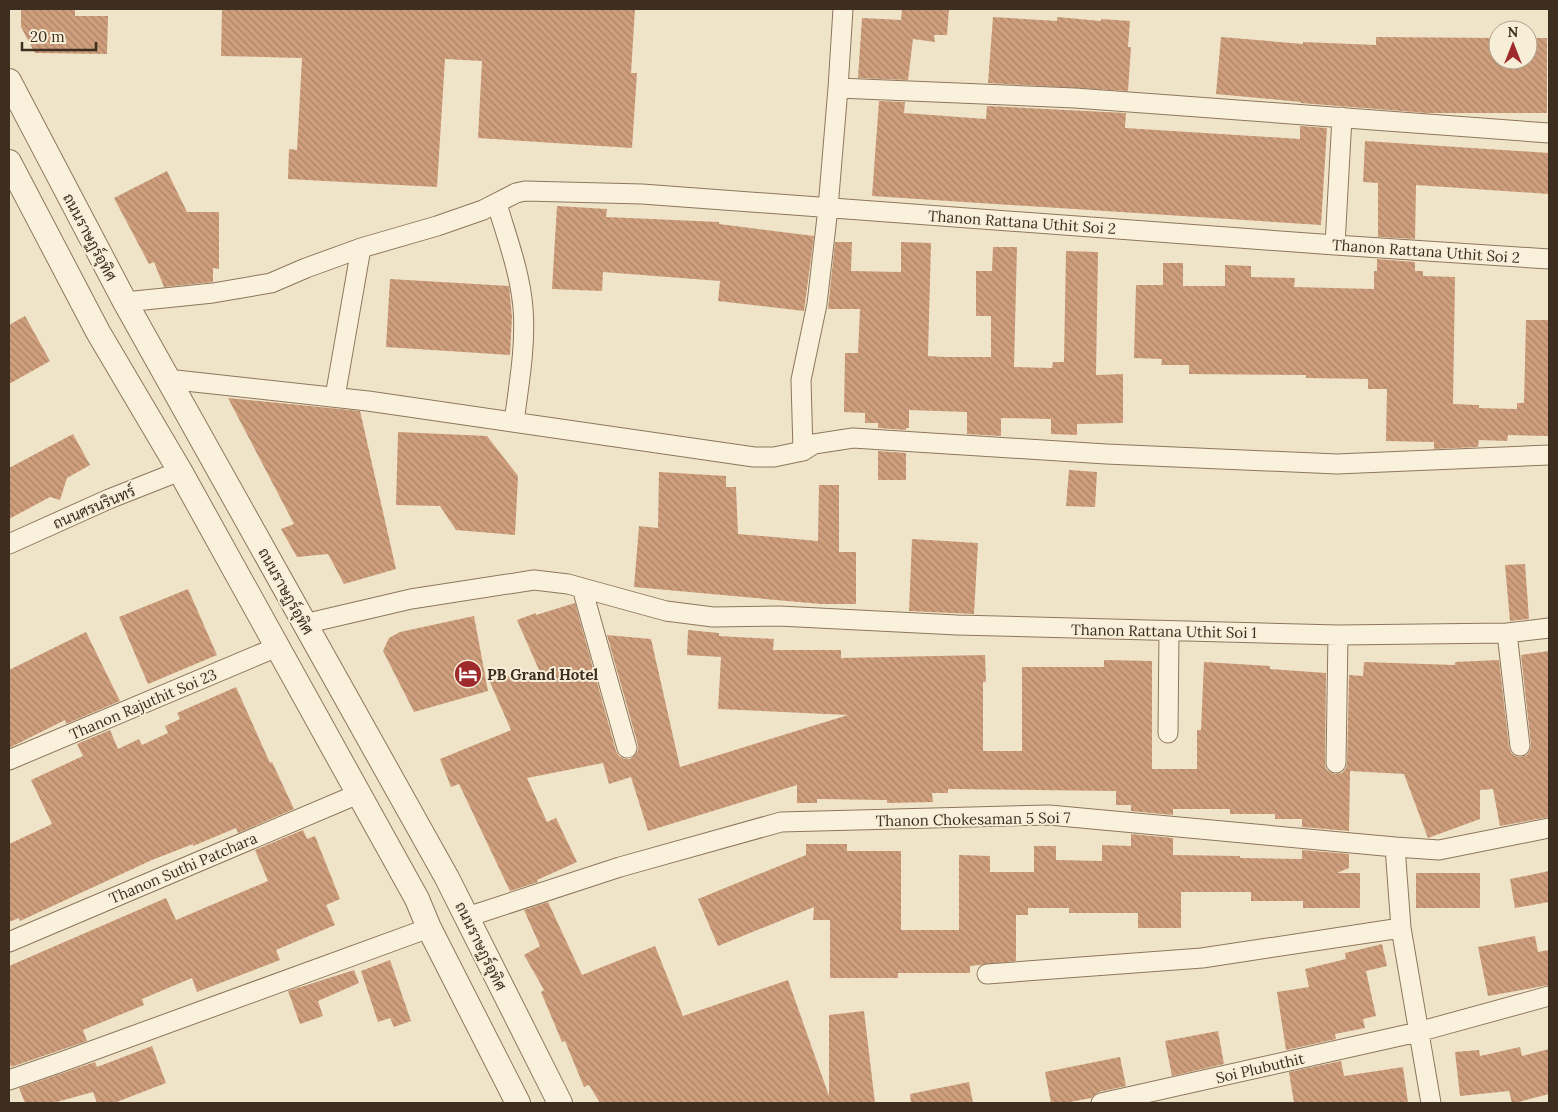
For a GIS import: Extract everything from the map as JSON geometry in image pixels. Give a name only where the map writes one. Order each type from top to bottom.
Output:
[{"type":"street","points":[[803,451],[801,380],[818,304],[838,88],[842,9]]},
{"type":"street","name":"ถนนราษฏร์อุทิศ","points":[[9,81],[167,379],[447,878],[560,1103]]},
{"type":"street","points":[[838,88],[1075,98],[1549,133]]},
{"type":"street","points":[[1336,245],[1342,117]]},
{"type":"street","points":[[9,162],[98,332],[180,471],[416,899],[514,1096],[543,1070]]},
{"type":"street","name":"Thanon Rattana Uthit Soi 2","points":[[125,302],[213,293],[271,283],[361,248],[437,226],[497,204],[516,193],[526,191],[642,194],[1549,259]]},
{"type":"street","points":[[497,204],[516,268],[523,310],[521,364],[514,422]]},
{"type":"street","points":[[335,397],[361,248]]},
{"type":"street","points":[[167,379],[368,400],[754,457],[774,457],[803,451],[814,444],[853,438],[1106,454],[1337,464],[1549,455]]},
{"type":"street","name":"ถนนศรนรินทร์","points":[[9,544],[109,499],[180,471]]},
{"type":"street","name":"Thanon Rattana Uthit Soi 1","points":[[304,624],[411,599],[534,580],[568,584],[666,611],[714,617],[779,616],[957,625],[1338,635],[1507,633],[1549,628]]},
{"type":"street","points":[[582,588],[628,748]]},
{"type":"street","points":[[1168,733],[1169,632]]},
{"type":"street","points":[[1507,633],[1520,746]]},
{"type":"street","points":[[1336,763],[1338,635]]},
{"type":"street","name":"Thanon Rajuthit Soi 23","points":[[9,760],[277,647]]},
{"type":"street","name":"Thanon Suthi Patchara","points":[[9,942],[358,794]]},
{"type":"street","name":"Thanon Chokesaman 5 Soi 7","points":[[466,916],[620,867],[781,822],[1049,815],[1439,850],[1549,828]]},
{"type":"street","points":[[1395,847],[1401,928],[1431,1103]]},
{"type":"street","points":[[9,1080],[429,928]]},
{"type":"street","points":[[987,974],[1202,958],[1401,928]]},
{"type":"street","name":"Soi Plubuthit","points":[[1101,1103],[1418,1032],[1549,996]]},
{"type":"building","points":[[21,9],[75,9],[75,16],[108,16],[107,54],[35,53],[21,27]]},
{"type":"building","points":[[222,9],[635,9],[631,73],[637,73],[632,148],[478,138],[482,61],[445,59],[437,187],[288,179],[289,149],[297,150],[302,58],[221,56]]},
{"type":"building","points":[[902,9],[949,9],[947,35],[934,35],[935,42],[913,39],[908,80],[858,78],[862,18],[901,20]]},
{"type":"building","points":[[993,17],[1057,21],[1057,17],[1101,21],[1101,19],[1130,21],[1128,47],[1131,47],[1128,91],[988,83]]},
{"type":"building","points":[[1221,37],[1303,44],[1303,42],[1376,45],[1376,37],[1488,38],[1488,70],[1538,70],[1538,38],[1547,38],[1547,113],[1427,113],[1216,94]]},
{"type":"building","points":[[879,101],[905,102],[904,113],[986,119],[987,106],[1126,113],[1125,128],[1300,139],[1300,126],[1327,128],[1321,225],[872,196]]},
{"type":"building","points":[[1365,141],[1549,153],[1549,194],[1416,185],[1415,239],[1378,237],[1378,183],[1363,182]]},
{"type":"building","points":[[167,171],[187,212],[219,212],[219,269],[213,268],[213,282],[164,287],[154,262],[149,264],[114,198]]},
{"type":"building","points":[[557,206],[607,209],[606,217],[719,222],[719,224],[814,236],[804,311],[718,301],[720,281],[603,272],[602,291],[552,289]]},
{"type":"building","points":[[835,242],[852,242],[851,271],[901,272],[901,242],[931,243],[928,356],[945,357],[991,357],[991,316],[976,316],[976,271],[992,271],[993,247],[1017,247],[1014,367],[1052,368],[1053,362],[1064,362],[1066,251],[1098,252],[1096,375],[1123,374],[1123,423],[1077,424],[1077,435],[1051,434],[1051,419],[1001,418],[1001,436],[967,434],[967,412],[909,410],[909,428],[906,428],[906,430],[878,428],[878,423],[865,423],[865,413],[844,412],[845,353],[858,353],[860,309],[828,309]]},
{"type":"building","points":[[1377,259],[1415,262],[1415,271],[1423,271],[1423,276],[1455,277],[1453,404],[1479,405],[1479,408],[1517,409],[1517,403],[1524,403],[1526,320],[1549,320],[1549,436],[1508,435],[1507,441],[1479,440],[1478,447],[1434,449],[1434,442],[1386,441],[1387,389],[1368,389],[1368,379],[1306,378],[1306,375],[1189,374],[1189,365],[1161,365],[1162,359],[1134,358],[1136,285],[1163,285],[1163,263],[1183,263],[1183,286],[1225,286],[1225,265],[1251,266],[1251,277],[1295,278],[1294,287],[1374,289],[1374,271],[1377,271]]},
{"type":"building","points":[[390,279],[509,286],[512,317],[510,355],[386,347]]},
{"type":"building","points":[[25,316],[50,361],[9,384],[9,325]]},
{"type":"building","points":[[228,398],[360,411],[396,569],[344,584],[328,554],[297,557],[281,529],[294,524]]},
{"type":"building","points":[[398,432],[487,436],[518,476],[515,535],[456,530],[440,506],[396,505]]},
{"type":"building","points":[[73,434],[90,465],[67,478],[60,500],[50,497],[9,519],[9,468]]},
{"type":"building","points":[[878,451],[906,453],[906,480],[878,480]]},
{"type":"building","points":[[1069,470],[1097,472],[1095,507],[1066,506]]},
{"type":"building","points":[[659,472],[726,476],[726,487],[736,487],[738,534],[818,541],[819,485],[839,485],[839,552],[856,552],[856,604],[821,604],[634,587],[639,526],[658,528]]},
{"type":"building","points":[[912,539],[978,543],[974,614],[909,611]]},
{"type":"building","points":[[1525,564],[1529,619],[1510,621],[1505,565]]},
{"type":"building","points":[[188,589],[217,655],[148,684],[119,617]]},
{"type":"building","points":[[575,603],[616,751],[619,756],[624,759],[630,759],[638,751],[638,745],[607,635],[651,639],[680,767],[848,715],[718,709],[721,657],[687,655],[688,630],[719,633],[719,636],[774,639],[773,650],[841,650],[841,658],[985,655],[986,682],[983,682],[983,751],[1022,751],[1022,667],[1104,667],[1104,660],[1152,661],[1152,769],[1197,769],[1197,730],[1201,730],[1204,662],[1270,666],[1270,669],[1326,673],[1325,763],[1326,769],[1335,774],[1342,773],[1347,763],[1349,675],[1363,676],[1364,662],[1455,665],[1455,662],[1499,660],[1509,747],[1511,753],[1521,757],[1527,755],[1531,745],[1521,655],[1549,651],[1549,817],[1500,826],[1493,789],[1480,790],[1480,819],[1428,838],[1404,774],[1350,771],[1349,831],[1302,827],[1302,819],[1275,819],[1275,814],[1230,814],[1230,809],[1173,809],[1173,815],[1131,811],[1131,805],[1116,805],[1116,791],[948,789],[948,793],[932,793],[933,802],[887,803],[887,800],[817,799],[817,803],[797,803],[797,785],[648,831],[631,777],[609,784],[603,763],[527,778],[547,822],[556,818],[577,862],[537,880],[538,882],[510,891],[459,784],[451,787],[440,759],[511,730],[489,680],[539,670],[517,620]]},
{"type":"building","points":[[474,616],[488,691],[414,712],[383,651],[389,638],[400,632]]},
{"type":"building","points":[[86,632],[120,701],[66,724],[65,720],[9,748],[9,670]]},
{"type":"building","points":[[236,687],[270,763],[272,762],[294,809],[238,833],[236,828],[193,846],[193,844],[152,860],[20,921],[19,918],[9,922],[9,844],[52,824],[31,780],[83,756],[77,744],[110,730],[118,749],[139,739],[142,745],[168,733],[165,726],[180,719],[177,713]]},
{"type":"building","points":[[303,830],[307,839],[315,836],[340,899],[326,905],[335,925],[276,950],[280,960],[197,992],[192,978],[142,999],[144,1005],[83,1030],[87,1041],[11,1067],[9,1061],[9,966],[166,898],[176,920],[268,881],[255,850]]},
{"type":"building","points":[[1131,834],[1173,838],[1173,855],[1302,859],[1302,850],[1349,854],[1349,868],[1337,873],[1360,873],[1360,908],[1303,908],[1303,901],[1251,901],[1251,892],[1181,892],[1181,928],[1138,928],[1138,913],[1069,913],[1069,908],[1028,908],[1028,915],[1016,915],[1016,961],[970,966],[970,973],[898,973],[898,978],[830,978],[830,920],[813,920],[814,907],[718,946],[698,899],[806,855],[806,844],[847,844],[847,851],[901,851],[901,930],[959,930],[959,855],[990,856],[990,872],[1034,872],[1034,846],[1056,846],[1056,860],[1102,861],[1102,845],[1131,846]]},
{"type":"building","points":[[1549,871],[1549,902],[1515,908],[1510,879]]},
{"type":"building","points":[[1416,873],[1480,873],[1480,908],[1416,908]]},
{"type":"building","points":[[548,902],[582,975],[655,946],[683,1016],[788,980],[829,1096],[829,1015],[864,1011],[875,1103],[600,1103],[589,1085],[584,1087],[565,1041],[562,1042],[541,992],[544,990],[524,955],[540,946],[524,910]]},
{"type":"building","points":[[1535,936],[1538,952],[1549,950],[1549,985],[1488,996],[1478,947]]},
{"type":"building","points":[[1382,944],[1387,966],[1366,971],[1376,1016],[1363,1019],[1365,1028],[1335,1034],[1336,1039],[1286,1050],[1277,992],[1309,987],[1305,969],[1346,959],[1345,953]]},
{"type":"building","points":[[390,960],[411,1021],[394,1027],[390,1018],[378,1022],[361,971]]},
{"type":"building","points":[[354,970],[359,983],[318,1001],[323,1016],[300,1024],[288,991]]},
{"type":"building","points":[[1218,1031],[1224,1064],[1172,1076],[1165,1041]]},
{"type":"building","points":[[152,1046],[166,1083],[114,1103],[97,1103],[93,1092],[53,1103],[25,1103],[19,1088],[95,1062],[97,1067]]},
{"type":"building","points":[[1520,1047],[1522,1056],[1549,1049],[1549,1094],[1515,1103],[1512,1103],[1509,1091],[1460,1096],[1455,1052],[1479,1050],[1480,1056]]},
{"type":"building","points":[[1120,1057],[1126,1086],[1099,1092],[1091,1098],[1065,1103],[1051,1103],[1045,1072]]},
{"type":"building","points":[[1341,1061],[1344,1076],[1403,1067],[1408,1103],[1294,1103],[1289,1072]]},
{"type":"building","points":[[969,1082],[973,1103],[911,1103],[910,1094]]},
{"type":"place","name":"PB Grand Hotel","points":[[468,674]]}]
